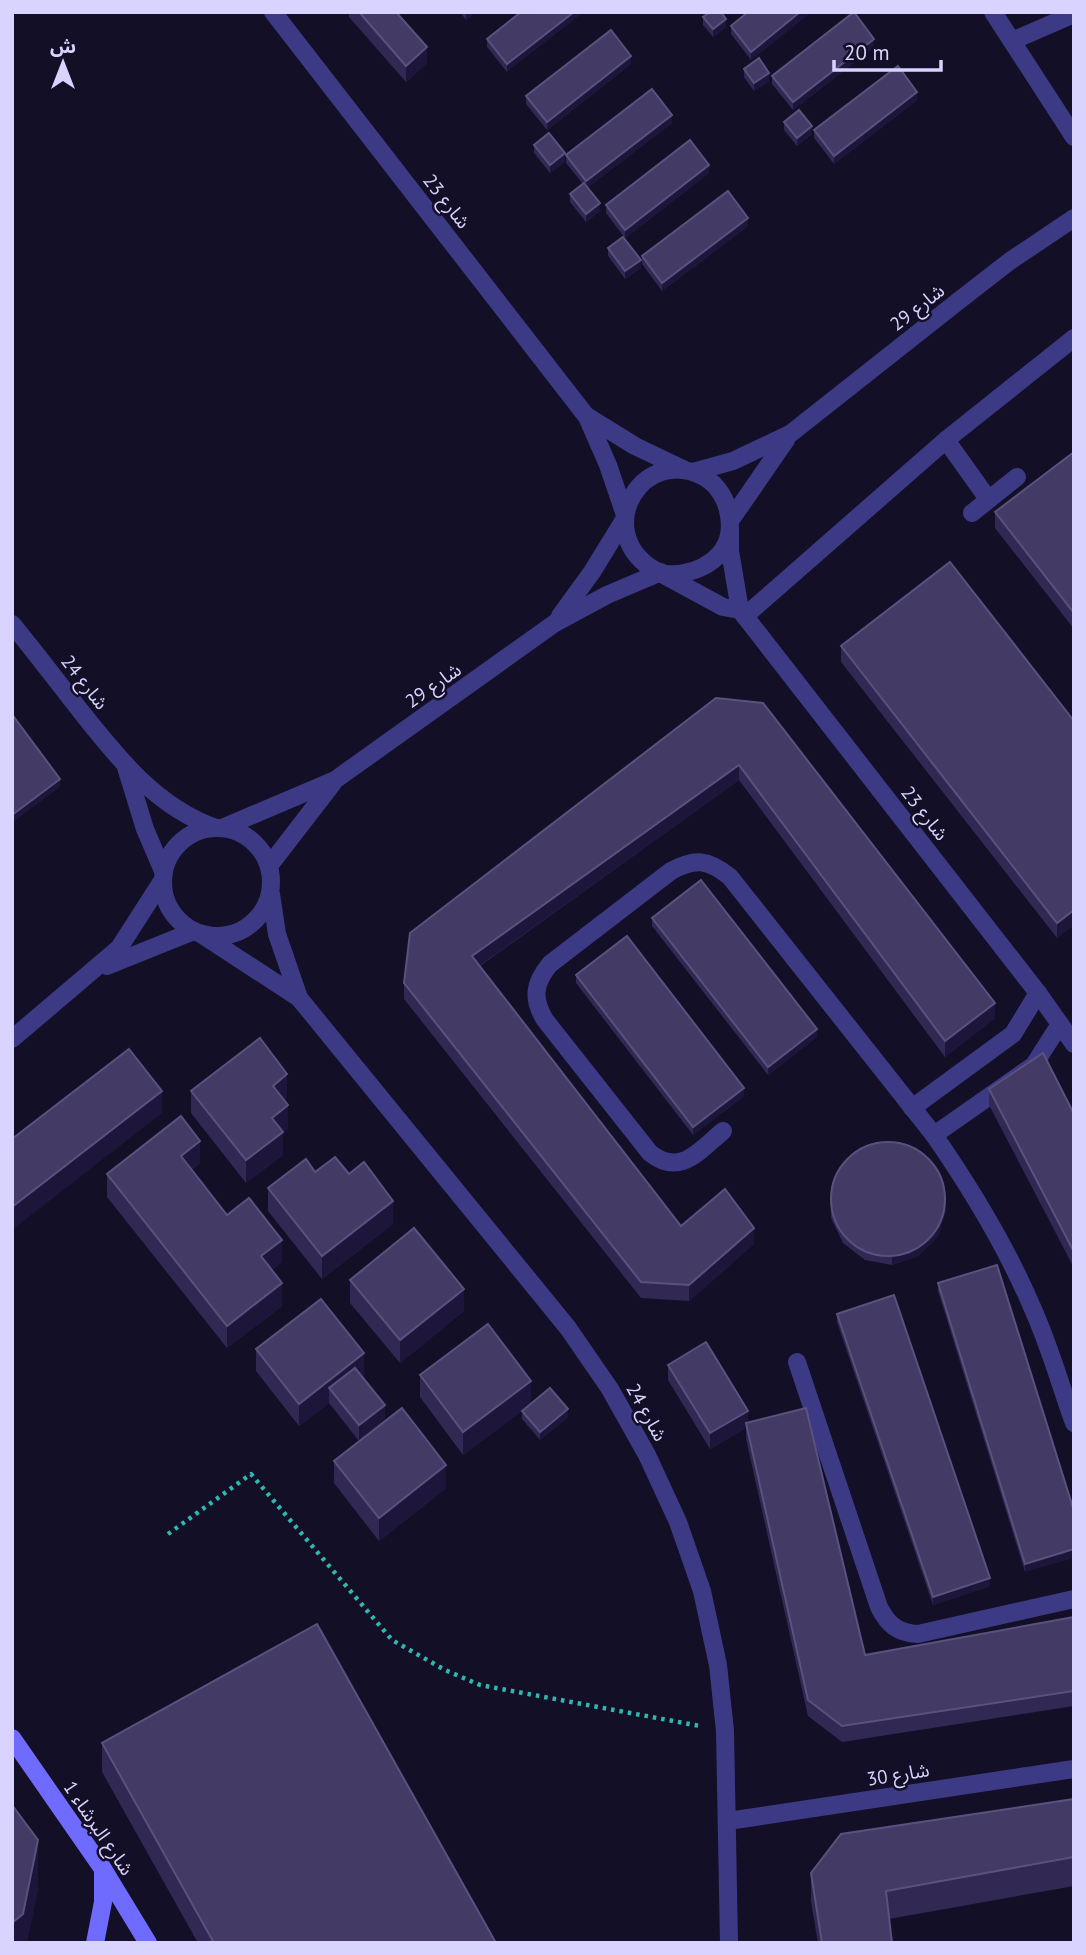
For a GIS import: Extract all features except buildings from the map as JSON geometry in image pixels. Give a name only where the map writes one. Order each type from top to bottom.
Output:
[{"type":"street","name":"شارع 23","points":[[273,12],[587,417],[608,465],[625,518]]},
{"type":"street","points":[[993,12],[1074,137]]},
{"type":"street","points":[[1012,41],[1074,14]]},
{"type":"street","name":"شارع 29","points":[[689,471],[733,461],[790,434],[1000,269],[1074,218]]},
{"type":"street","points":[[663,573],[694,572],[717,556],[725,544],[730,526],[727,505],[719,490],[708,479],[689,471],[672,470],[646,480],[629,502],[625,518],[628,542],[634,552],[642,561],[663,573],[723,607],[743,613],[946,440],[1074,338]]},
{"type":"street","name":"شارع 23","points":[[587,417],[635,446],[689,471]]},
{"type":"street","name":"شارع 29","points":[[730,526],[790,434]]},
{"type":"street","points":[[946,440],[988,499]]},
{"type":"street","points":[[972,513],[1017,477]]},
{"type":"street","name":"شارع 29","points":[[555,623],[592,572],[625,518]]},
{"type":"street","name":"شارع 23","points":[[730,526],[730,551],[743,613],[1038,993],[1074,1044]]},
{"type":"street","name":"شارع 29","points":[[219,828],[335,780],[555,623],[607,595],[663,573]]},
{"type":"street","name":"شارع 24","points":[[12,624],[125,764],[176,809],[219,828]]},
{"type":"street","name":"شارع 24","points":[[125,764],[163,876]]},
{"type":"street","name":"شارع 29","points":[[269,866],[335,780]]},
{"type":"street","points":[[12,1039],[90,972],[120,948],[163,876],[177,845],[188,836],[202,830],[219,828],[238,832],[265,854],[271,891],[267,903],[251,924],[227,935],[197,932],[90,972]]},
{"type":"street","points":[[723,1131],[681,1163],[670,1164],[659,1160],[650,1153],[545,1020],[537,1007],[535,991],[540,976],[550,964],[671,871],[685,863],[701,861],[717,866],[730,877],[934,1135],[988,1218],[1011,1261],[1033,1308],[1074,1423]]},
{"type":"street","points":[[163,876],[163,893],[174,915],[197,932]]},
{"type":"street","name":"شارع 24","points":[[271,891],[277,934],[299,998]]},
{"type":"street","name":"شارع 24","points":[[197,932],[299,998],[568,1328],[610,1389],[647,1455],[678,1522],[702,1591],[718,1665],[725,1731],[729,1943]]},
{"type":"street","points":[[912,1108],[1013,1034],[1038,993]]},
{"type":"street","points":[[934,1135],[1034,1065],[1060,1024]]},
{"type":"street","points":[[797,1362],[879,1607],[894,1628],[905,1633],[918,1634],[1074,1599]]},
{"type":"street","name":"شارع البرشاء 1","points":[[12,1738],[103,1870],[148,1943]]},
{"type":"street","name":"شارع 30","points":[[728,1821],[1074,1769]]},
{"type":"street","points":[[95,1943],[103,1902],[103,1870]]},
{"type":"path","points":[[168,1534],[251,1474],[391,1640],[445,1670],[480,1685],[725,1731]]}]
